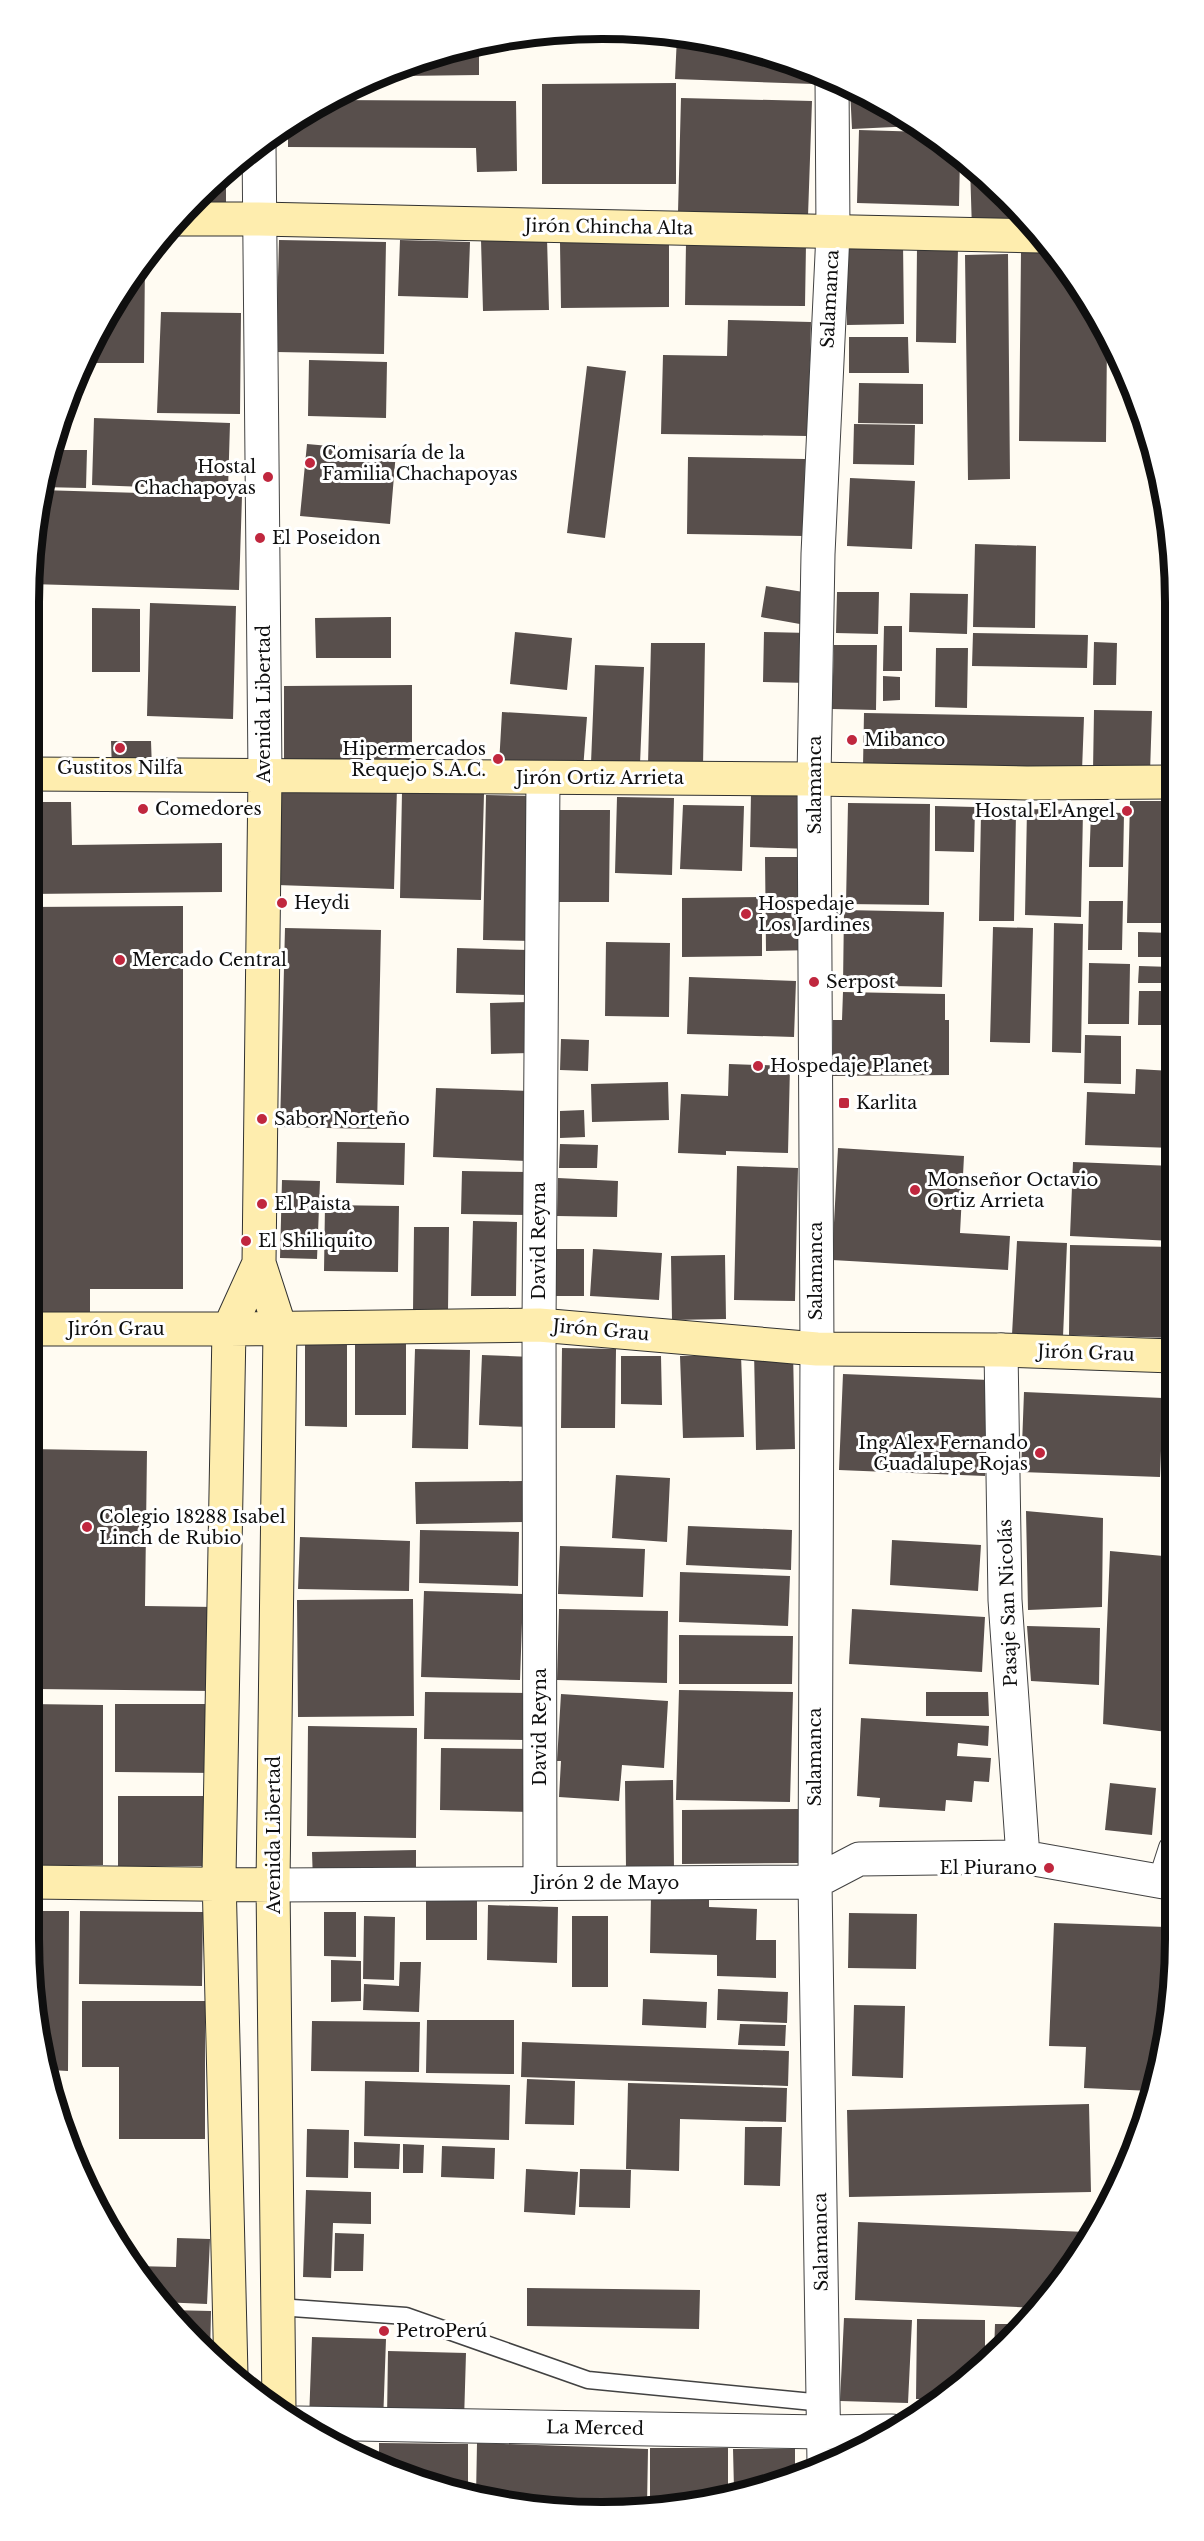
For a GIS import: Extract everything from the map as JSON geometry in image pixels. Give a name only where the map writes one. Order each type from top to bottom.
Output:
[{"type":"main road","name":"Jirón Chincha Alta","points":[[190,219],[1029,236]]},
{"type":"main road","name":"Jirón Ortiz Arrieta","points":[[39,774],[814,779],[1028,783],[1165,782]]},
{"type":"main road","name":"Avenida Libertad","points":[[264,774],[260,1263],[280,1328],[273,1885],[279,2400]]},
{"type":"main road","name":"Avenida Libertad","points":[[231,2362],[219,1884],[229,1329],[260,1263]]},
{"type":"main road","name":"Jirón Grau","points":[[39,1329],[539,1325],[817,1349],[1001,1350],[1165,1356]]},
{"type":"main road","name":"Jirón 2 de Mayo","points":[[39,1882],[273,1885]]},
{"type":"street","name":"Salamanca","points":[[824,2433],[815,1882],[817,1349],[814,779],[818,554],[833,233],[832,89]]},
{"type":"street","name":"Avenida Libertad","points":[[259,155],[264,774]]},
{"type":"street","name":"David Reyna","points":[[540,1884],[539,1325],[543,778]]},
{"type":"street","name":"Pasaje San Nicolás","points":[[1001,1350],[1005,1599],[1023,1857]]},
{"type":"street","name":"Jirón 2 de Mayo","points":[[273,1885],[815,1882],[859,1859],[1023,1857],[1165,1882]]},
{"type":"street","name":"La Merced","points":[[314,2423],[824,2433],[875,2431]]},
{"type":"lane","points":[[278,2307],[406,2316],[588,2380],[824,2433]]},
{"type":"building","points":[[677,44],[748,58],[814,81],[814,84],[675,79]]},
{"type":"building","points":[[479,53],[479,75],[403,76]]},
{"type":"building","points":[[676,83],[676,184],[542,184],[542,84]]},
{"type":"building","points":[[850,97],[903,127],[852,129]]},
{"type":"building","points":[[681,98],[812,101],[808,216],[678,212]]},
{"type":"building","points":[[347,100],[516,101],[517,171],[477,172],[476,148],[288,147],[288,135]]},
{"type":"building","points":[[859,130],[911,132],[960,168],[959,206],[857,203]]},
{"type":"building","points":[[970,177],[1023,228],[972,230]]},
{"type":"building","points":[[226,184],[226,213],[196,213]]},
{"type":"building","points":[[547,238],[549,310],[483,311],[481,240]]},
{"type":"building","points":[[279,240],[386,242],[384,354],[276,352]]},
{"type":"building","points":[[400,240],[470,242],[468,298],[398,296]]},
{"type":"building","points":[[669,241],[669,307],[561,308],[560,243]]},
{"type":"building","points":[[903,242],[904,324],[847,325],[846,243]]},
{"type":"building","points":[[686,243],[806,244],[805,306],[685,305]]},
{"type":"building","points":[[917,248],[958,248],[956,343],[916,342]]},
{"type":"building","points":[[1021,252],[1044,253],[1090,320],[1107,353],[1106,442],[1019,441]]},
{"type":"building","points":[[1008,254],[1010,479],[968,480],[965,255]]},
{"type":"building","points":[[145,273],[144,363],[93,363],[114,320]]},
{"type":"building","points":[[161,312],[241,313],[240,414],[157,413]]},
{"type":"building","points":[[728,320],[811,322],[808,436],[661,434],[663,355],[727,356]]},
{"type":"building","points":[[849,337],[908,337],[909,373],[849,373]]},
{"type":"building","points":[[309,360],[387,362],[386,418],[308,416]]},
{"type":"building","points":[[587,366],[626,371],[605,538],[567,533]]},
{"type":"building","points":[[859,383],[923,384],[923,424],[858,423]]},
{"type":"building","points":[[94,418],[230,423],[228,490],[92,485]]},
{"type":"building","points":[[854,424],[915,425],[914,465],[853,464]]},
{"type":"building","points":[[307,444],[396,452],[390,524],[300,516]]},
{"type":"building","points":[[60,450],[87,450],[86,488],[51,487]]},
{"type":"building","points":[[688,457],[805,459],[804,536],[687,534]]},
{"type":"building","points":[[850,478],[915,481],[912,549],[847,546]]},
{"type":"building","points":[[50,490],[242,496],[239,590],[39,584],[44,529]]},
{"type":"building","points":[[975,544],[1036,546],[1035,628],[973,627]]},
{"type":"building","points":[[766,586],[816,594],[811,626],[761,617]]},
{"type":"building","points":[[837,592],[879,592],[878,634],[836,633]]},
{"type":"building","points":[[910,593],[968,594],[967,634],[909,632]]},
{"type":"building","points":[[150,603],[236,606],[233,719],[147,716]]},
{"type":"building","points":[[92,608],[140,609],[140,672],[92,672]]},
{"type":"building","points":[[391,617],[391,658],[316,658],[315,618]]},
{"type":"building","points":[[884,626],[902,626],[902,671],[883,671]]},
{"type":"building","points":[[515,632],[572,638],[567,690],[510,684]]},
{"type":"building","points":[[764,632],[810,633],[810,683],[763,682]]},
{"type":"building","points":[[973,633],[1088,635],[1087,668],[972,666]]},
{"type":"building","points":[[1094,642],[1117,643],[1116,685],[1093,685]]},
{"type":"building","points":[[651,643],[705,643],[703,767],[648,765]]},
{"type":"building","points":[[834,645],[877,645],[876,710],[832,709]]},
{"type":"building","points":[[936,648],[968,648],[967,708],[935,707]]},
{"type":"building","points":[[595,665],[644,667],[640,764],[591,763]]},
{"type":"building","points":[[883,676],[900,677],[900,700],[883,701]]},
{"type":"building","points":[[412,685],[412,765],[284,766],[284,686]]},
{"type":"building","points":[[1094,710],[1152,711],[1150,773],[1093,771]]},
{"type":"building","points":[[502,712],[587,717],[583,770],[499,765]]},
{"type":"building","points":[[864,713],[1084,717],[1082,771],[863,767]]},
{"type":"building","points":[[111,741],[151,741],[152,769],[112,770]]},
{"type":"building","points":[[281,784],[397,788],[394,889],[277,885]]},
{"type":"building","points":[[402,792],[484,794],[481,900],[400,898]]},
{"type":"building","points":[[751,793],[814,794],[812,849],[750,847]]},
{"type":"building","points":[[486,795],[538,796],[534,941],[483,940]]},
{"type":"building","points":[[617,797],[674,798],[672,875],[615,873]]},
{"type":"building","points":[[1130,801],[1165,801],[1165,923],[1127,923]]},
{"type":"building","points":[[39,802],[71,802],[72,845],[222,843],[222,892],[39,894]]},
{"type":"building","points":[[848,803],[930,804],[929,905],[846,904]]},
{"type":"building","points":[[683,805],[744,806],[742,871],[680,869]]},
{"type":"building","points":[[935,806],[975,807],[974,852],[935,851]]},
{"type":"building","points":[[1027,809],[1083,810],[1081,917],[1025,915]]},
{"type":"building","points":[[549,810],[610,810],[609,902],[548,902]]},
{"type":"building","points":[[1091,812],[1124,813],[1123,867],[1089,867]]},
{"type":"building","points":[[981,813],[1016,813],[1014,921],[979,921]]},
{"type":"building","points":[[765,857],[814,857],[815,950],[766,951]]},
{"type":"building","points":[[762,897],[762,956],[682,957],[682,898]]},
{"type":"building","points":[[1089,901],[1123,901],[1122,950],[1088,950]]},
{"type":"building","points":[[183,906],[183,1289],[90,1289],[90,1312],[39,1312],[39,907]]},
{"type":"building","points":[[844,910],[944,912],[942,987],[843,985]]},
{"type":"building","points":[[1054,923],[1083,924],[1081,1053],[1052,1052]]},
{"type":"building","points":[[993,927],[1033,928],[1030,1043],[990,1042]]},
{"type":"building","points":[[285,928],[381,930],[377,1129],[280,1127]]},
{"type":"building","points":[[1138,932],[1165,933],[1165,957],[1138,957]]},
{"type":"building","points":[[606,942],[670,943],[669,1017],[605,1016]]},
{"type":"building","points":[[457,948],[529,950],[528,995],[456,993]]},
{"type":"building","points":[[1089,963],[1130,964],[1129,1024],[1088,1024]]},
{"type":"building","points":[[1139,966],[1165,967],[1165,983],[1138,983]]},
{"type":"building","points":[[689,977],[796,981],[794,1037],[687,1034]]},
{"type":"building","points":[[1139,991],[1165,991],[1165,1025],[1138,1025]]},
{"type":"building","points":[[843,992],[945,994],[945,1020],[949,1020],[949,1075],[833,1076],[833,1020],[842,1020]]},
{"type":"building","points":[[530,1002],[530,1053],[491,1054],[490,1003]]},
{"type":"building","points":[[1085,1035],[1121,1036],[1121,1084],[1084,1083]]},
{"type":"building","points":[[561,1039],[589,1040],[588,1071],[560,1070]]},
{"type":"building","points":[[729,1064],[790,1066],[788,1153],[726,1151],[726,1155],[678,1153],[681,1094],[728,1096]]},
{"type":"building","points":[[1136,1069],[1165,1071],[1165,1148],[1085,1145],[1087,1092],[1135,1094]]},
{"type":"building","points":[[668,1082],[669,1120],[592,1122],[591,1084]]},
{"type":"building","points":[[436,1088],[530,1091],[527,1161],[433,1157]]},
{"type":"building","points":[[584,1110],[585,1137],[560,1138],[560,1111]]},
{"type":"building","points":[[337,1142],[405,1143],[404,1185],[336,1183]]},
{"type":"building","points":[[560,1144],[598,1145],[597,1168],[559,1168]]},
{"type":"building","points":[[838,1148],[964,1156],[960,1233],[1010,1236],[1008,1270],[832,1260]]},
{"type":"building","points":[[1073,1162],[1165,1166],[1165,1241],[1070,1236]]},
{"type":"building","points":[[737,1166],[798,1168],[795,1301],[734,1300]]},
{"type":"building","points":[[462,1171],[529,1172],[528,1215],[461,1214]]},
{"type":"building","points":[[558,1178],[618,1181],[617,1217],[557,1216]]},
{"type":"building","points":[[282,1180],[320,1181],[317,1259],[280,1258]]},
{"type":"building","points":[[325,1205],[399,1206],[398,1272],[324,1271]]},
{"type":"building","points":[[473,1221],[517,1222],[516,1296],[471,1296]]},
{"type":"building","points":[[414,1227],[449,1227],[448,1312],[413,1311]]},
{"type":"building","points":[[1017,1241],[1067,1243],[1063,1337],[1012,1335]]},
{"type":"building","points":[[1070,1245],[1165,1247],[1165,1338],[1069,1335]]},
{"type":"building","points":[[556,1249],[584,1249],[584,1296],[556,1296]]},
{"type":"building","points":[[593,1249],[662,1253],[659,1300],[590,1296]]},
{"type":"building","points":[[725,1255],[726,1319],[672,1320],[671,1256]]},
{"type":"building","points":[[305,1342],[347,1342],[347,1427],[305,1426]]},
{"type":"building","points":[[355,1342],[406,1342],[406,1415],[355,1415]]},
{"type":"building","points":[[562,1348],[616,1349],[615,1428],[561,1428]]},
{"type":"building","points":[[415,1349],[470,1350],[468,1449],[412,1448]]},
{"type":"building","points":[[793,1350],[795,1449],[756,1450],[754,1351]]},
{"type":"building","points":[[482,1355],[532,1357],[529,1427],[479,1425]]},
{"type":"building","points":[[741,1355],[744,1437],[683,1438],[680,1356]]},
{"type":"building","points":[[621,1356],[661,1356],[662,1405],[621,1404]]},
{"type":"building","points":[[843,1374],[989,1380],[985,1476],[839,1470]]},
{"type":"building","points":[[1024,1392],[1163,1398],[1160,1477],[1021,1472]]},
{"type":"building","name":"Colegio 18288 Isabel Linch de Rubio","points":[[39,1449],[147,1451],[145,1606],[215,1607],[213,1691],[39,1689]]},
{"type":"building","points":[[616,1475],[670,1478],[667,1542],[612,1538]]},
{"type":"building","points":[[523,1481],[524,1522],[416,1524],[415,1482]]},
{"type":"building","points":[[1026,1511],[1103,1518],[1102,1607],[1028,1610]]},
{"type":"building","points":[[688,1526],[792,1530],[791,1570],[686,1565]]},
{"type":"building","points":[[420,1530],[519,1532],[518,1586],[419,1583]]},
{"type":"building","points":[[300,1537],[410,1541],[409,1591],[298,1589]]},
{"type":"building","points":[[892,1540],[981,1545],[978,1591],[890,1585]]},
{"type":"building","points":[[560,1546],[645,1549],[643,1597],[558,1594]]},
{"type":"building","points":[[1110,1551],[1165,1556],[1165,1732],[1103,1724]]},
{"type":"building","points":[[680,1572],[790,1576],[788,1626],[679,1622]]},
{"type":"building","points":[[424,1591],[523,1594],[520,1680],[421,1677]]},
{"type":"building","points":[[413,1599],[414,1716],[298,1717],[297,1600]]},
{"type":"building","points":[[559,1609],[668,1611],[667,1683],[557,1680]]},
{"type":"building","points":[[852,1609],[985,1617],[982,1672],[849,1664]]},
{"type":"building","points":[[1027,1626],[1100,1628],[1099,1685],[1031,1681]]},
{"type":"building","points":[[679,1635],[793,1636],[792,1684],[679,1684]]},
{"type":"building","points":[[679,1690],[793,1692],[790,1802],[676,1800]]},
{"type":"building","points":[[425,1692],[528,1693],[527,1740],[424,1739]]},
{"type":"building","points":[[926,1692],[988,1692],[989,1716],[926,1716]]},
{"type":"building","points":[[561,1694],[668,1701],[664,1768],[622,1765],[619,1801],[559,1797],[561,1761],[557,1761]]},
{"type":"building","points":[[39,1704],[103,1705],[103,1865],[39,1865]]},
{"type":"building","points":[[115,1704],[216,1704],[216,1773],[115,1772]]},
{"type":"building","points":[[861,1718],[989,1726],[988,1746],[958,1743],[957,1756],[991,1758],[989,1782],[974,1781],[972,1802],[946,1800],[945,1811],[879,1807],[880,1798],[857,1796]]},
{"type":"building","points":[[308,1726],[417,1728],[416,1838],[307,1836]]},
{"type":"building","points":[[441,1748],[533,1749],[532,1812],[440,1810]]},
{"type":"building","points":[[673,1780],[674,1868],[626,1868],[625,1781]]},
{"type":"building","points":[[1110,1783],[1156,1788],[1152,1835],[1105,1830]]},
{"type":"building","points":[[118,1796],[214,1796],[213,1866],[118,1866]]},
{"type":"building","points":[[799,1809],[799,1863],[682,1864],[682,1810]]},
{"type":"building","points":[[416,1850],[416,1880],[313,1882],[312,1852]]},
{"type":"building","points":[[426,1895],[477,1895],[477,1940],[426,1940]]},
{"type":"building","points":[[651,1895],[709,1897],[709,1907],[757,1909],[756,1940],[776,1940],[776,1978],[717,1976],[717,1955],[650,1953]]},
{"type":"building","points":[[488,1905],[558,1907],[557,1963],[487,1960]]},
{"type":"building","points":[[39,1911],[69,1911],[68,2071],[55,2070],[50,2049],[40,1976]]},
{"type":"building","points":[[80,1911],[203,1912],[202,1986],[79,1984]]},
{"type":"building","points":[[324,1912],[356,1912],[356,1957],[324,1956]]},
{"type":"building","points":[[849,1913],[917,1914],[916,1969],[848,1968]]},
{"type":"building","points":[[364,1916],[395,1917],[394,1980],[363,1979]]},
{"type":"building","points":[[572,1916],[608,1916],[608,1987],[572,1987]]},
{"type":"building","points":[[1054,1923],[1165,1927],[1164,1976],[1160,2012],[1144,2091],[1084,2088],[1086,2047],[1049,2046]]},
{"type":"building","points":[[331,1960],[361,1961],[361,2001],[331,2002]]},
{"type":"building","points":[[400,1962],[421,1962],[419,2012],[363,2010],[364,1984],[399,1986]]},
{"type":"building","points":[[718,1989],[788,1992],[787,2023],[717,2020]]},
{"type":"building","points":[[643,1999],[707,2002],[706,2028],[642,2025]]},
{"type":"building","points":[[82,2001],[205,2001],[205,2139],[119,2139],[119,2067],[82,2067]]},
{"type":"building","points":[[854,2005],[905,2006],[903,2078],[852,2076]]},
{"type":"building","points":[[427,2020],[514,2020],[514,2074],[426,2073]]},
{"type":"building","points":[[312,2021],[420,2022],[419,2072],[311,2071]]},
{"type":"building","points":[[740,2024],[786,2025],[785,2046],[738,2045]]},
{"type":"building","points":[[522,2042],[789,2051],[788,2086],[521,2077]]},
{"type":"building","points":[[527,2079],[575,2081],[574,2125],[525,2124]]},
{"type":"building","points":[[365,2081],[510,2085],[509,2140],[364,2136]]},
{"type":"building","points":[[628,2083],[787,2088],[786,2122],[680,2119],[679,2171],[626,2169]]},
{"type":"building","points":[[1089,2104],[1091,2192],[849,2197],[847,2110]]},
{"type":"building","points":[[745,2127],[782,2127],[780,2186],[744,2185]]},
{"type":"building","points":[[307,2129],[349,2130],[348,2178],[306,2177]]},
{"type":"building","points":[[354,2142],[400,2144],[399,2169],[354,2168]]},
{"type":"building","points":[[403,2144],[424,2145],[423,2173],[403,2173]]},
{"type":"building","points":[[442,2146],[495,2148],[494,2179],[441,2177]]},
{"type":"building","points":[[526,2169],[578,2172],[575,2215],[524,2212]]},
{"type":"building","points":[[580,2169],[631,2170],[630,2208],[579,2207]]},
{"type":"building","points":[[306,2190],[371,2192],[371,2224],[333,2223],[331,2278],[303,2277]]},
{"type":"building","points":[[858,2222],[1083,2232],[1049,2282],[1027,2307],[855,2300]]},
{"type":"building","points":[[335,2233],[364,2234],[363,2271],[334,2271]]},
{"type":"building","points":[[177,2238],[210,2239],[207,2304],[173,2303],[144,2266],[176,2267]]},
{"type":"building","points":[[527,2288],[700,2290],[699,2329],[527,2326]]},
{"type":"building","points":[[179,2310],[211,2311],[210,2343]]},
{"type":"building","points":[[844,2318],[912,2320],[908,2403],[840,2401]]},
{"type":"building","points":[[917,2319],[985,2320],[985,2351],[926,2399],[916,2399]]},
{"type":"building","points":[[995,2324],[1012,2324],[1000,2337],[994,2342]]},
{"type":"building","points":[[312,2337],[386,2339],[383,2423],[309,2420]]},
{"type":"building","points":[[388,2351],[466,2353],[464,2421],[387,2419]]},
{"type":"building","points":[[379,2443],[468,2444],[468,2486],[421,2472],[379,2455]]},
{"type":"building","points":[[477,2443],[648,2449],[647,2500],[565,2501],[476,2487]]},
{"type":"building","points":[[650,2448],[728,2448],[728,2487],[650,2500]]},
{"type":"building","points":[[733,2449],[795,2449],[795,2467],[734,2486]]},
{"type":"place","name":"Comisaría de la Familia Chachapoyas","points":[[310,463]]},
{"type":"place","name":"Hostal Chachapoyas","points":[[268,477]]},
{"type":"place","name":"El Poseidon","points":[[260,538]]},
{"type":"place","name":"Mibanco","points":[[852,740]]},
{"type":"place","name":"Gustitos Nilfa","points":[[120,748]]},
{"type":"place","name":"Hipermercados Requejo S.A.C.","points":[[498,759]]},
{"type":"place","name":"Comedores","points":[[143,809]]},
{"type":"place","name":"Hostal El Angel","points":[[1127,811]]},
{"type":"place","name":"Heydi","points":[[282,903]]},
{"type":"place","name":"Hospedaje Los Jardines","points":[[746,914]]},
{"type":"place","name":"Mercado Central","points":[[120,960]]},
{"type":"place","name":"Serpost","points":[[814,982]]},
{"type":"place","name":"Hospedaje Planet","points":[[758,1066]]},
{"type":"place","name":"Karlita","points":[[844,1103]]},
{"type":"place","name":"Sabor Norteño","points":[[262,1119]]},
{"type":"place","name":"Monseñor Octavio Ortiz Arrieta","points":[[915,1190]]},
{"type":"place","name":"El Paista","points":[[262,1204]]},
{"type":"place","name":"El Shiliquito","points":[[246,1241]]},
{"type":"place","name":"Ing Alex Fernando Guadalupe Rojas","points":[[1040,1453]]},
{"type":"place","name":"Colegio 18288 Isabel Linch de Rubio","points":[[87,1527]]},
{"type":"place","name":"El Piurano","points":[[1049,1868]]},
{"type":"place","name":"PetroPerú","points":[[384,2331]]}]
